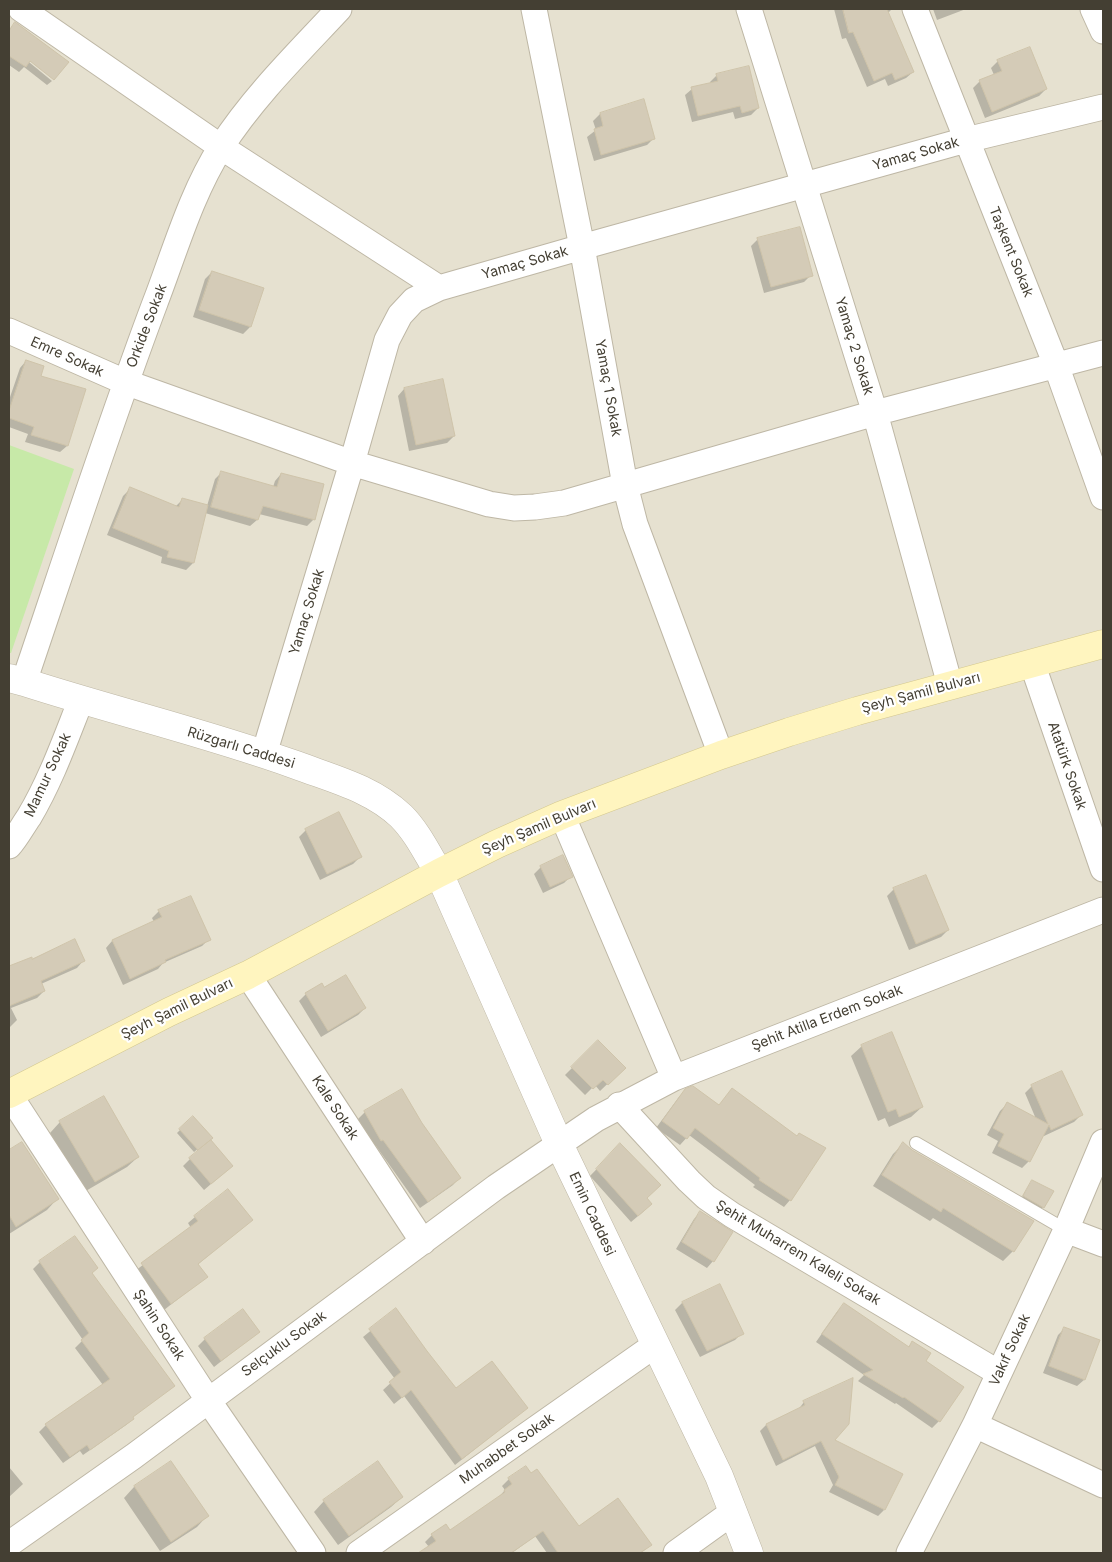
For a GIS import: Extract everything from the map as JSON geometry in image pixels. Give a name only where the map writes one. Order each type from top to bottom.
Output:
[{"type":"main road","name":"Şeyh Şamil Bulvarı","points":[[9,1094],[248,974],[439,873],[562,815],[720,755],[857,711],[1103,644]]},
{"type":"street","points":[[21,9],[221,146],[439,288]]},
{"type":"street","name":"Orkide Sokak","points":[[17,680],[126,382],[203,179],[221,146],[249,108],[339,9]]},
{"type":"street","name":"Yamaç 1 Sokak","points":[[534,9],[582,247],[625,485],[641,544],[720,755]]},
{"type":"street","name":"Yamaç 2 Sokak","points":[[749,9],[875,413],[950,685]]},
{"type":"street","name":"Taşkent Sokak","points":[[914,9],[1056,365],[1103,497]]},
{"type":"street","points":[[1093,9],[1103,31]]},
{"type":"street","name":"Yamaç Sokak","points":[[264,754],[352,463],[386,340],[400,316],[414,300],[439,288],[582,247],[966,140],[1103,107]]},
{"type":"street","name":"Emre Sokak","points":[[9,331],[126,382],[352,463],[489,504],[514,508],[564,502],[875,413],[1103,353]]},
{"type":"street","name":"Atatürk Sokak","points":[[1032,663],[1103,869]]},
{"type":"street","name":"Rüzgarlı Caddesi","points":[[17,680],[264,754],[363,789],[401,816],[415,833],[439,873]]},
{"type":"street","name":"Mamur Sokak","points":[[9,846],[16,839],[36,804],[59,755],[81,700]]},
{"type":"street","points":[[562,815],[674,1078]]},
{"type":"street","name":"Emin Caddesi","points":[[439,873],[559,1144],[718,1476],[749,1553]]},
{"type":"street","name":"Şehit Atilla Erdem Sokak","points":[[559,1144],[619,1105],[674,1078],[1103,910]]},
{"type":"street","name":"Kale Sokak","points":[[248,974],[422,1242]]},
{"type":"street","name":"Şahin Sokak","points":[[9,1094],[208,1400],[312,1553]]},
{"type":"street","name":"Şehit Muharrem Kaleli Sokak","points":[[619,1105],[688,1181],[706,1197],[732,1215],[999,1373]]},
{"type":"street","name":"Vakıf Sokak","points":[[909,1553],[975,1425],[1066,1230],[1103,1142]]},
{"type":"street","name":"Selçuklu Sokak","points":[[9,1544],[61,1508],[496,1187],[559,1144]]},
{"type":"street","points":[[1066,1230],[1103,1244]]},
{"type":"street","name":"Muhabbet Sokak","points":[[359,1553],[654,1345]]},
{"type":"street","points":[[975,1425],[1103,1485]]},
{"type":"street","points":[[676,1553],[732,1512]]},
{"type":"lane","points":[[916,1142],[1066,1230]]},
{"type":"shaded area","points":[[9,9],[1103,9],[1103,1553],[9,1553]]},
{"type":"green space","points":[[9,445],[74,469],[11,653],[9,653]]},
{"type":"building","points":[[843,9],[887,9],[914,72],[895,80],[892,73],[874,81],[853,32],[849,33]]},
{"type":"building","points":[[15,22],[69,62],[54,80],[30,61],[26,67],[9,56],[9,31]]},
{"type":"building","points":[[1030,47],[1047,89],[992,112],[979,80],[1002,71],[997,60]]},
{"type":"building","points":[[749,66],[759,108],[742,113],[740,106],[698,116],[691,87],[718,81],[716,74]]},
{"type":"building","points":[[644,99],[655,139],[601,155],[594,129],[603,126],[600,113]]},
{"type":"building","points":[[800,227],[813,276],[771,287],[757,238]]},
{"type":"building","points":[[212,271],[264,288],[251,327],[199,310]]},
{"type":"building","points":[[26,360],[44,366],[41,376],[86,389],[68,446],[31,435],[34,427],[9,418],[9,411]]},
{"type":"building","points":[[443,379],[455,436],[416,445],[404,388]]},
{"type":"building","points":[[221,471],[277,487],[281,473],[324,484],[315,520],[263,506],[258,520],[211,507]]},
{"type":"building","points":[[130,487],[179,507],[182,498],[208,505],[194,563],[167,557],[169,551],[113,528]]},
{"type":"building","points":[[339,812],[362,857],[327,874],[305,829]]},
{"type":"building","points":[[563,855],[573,877],[550,887],[540,866]]},
{"type":"building","points":[[926,875],[949,930],[916,944],[893,888]]},
{"type":"building","points":[[191,896],[211,940],[165,960],[166,962],[130,979],[112,940],[162,917],[158,910]]},
{"type":"building","points":[[75,939],[85,961],[41,981],[45,991],[9,1006],[9,966],[32,957],[32,959]]},
{"type":"building","points":[[346,975],[366,1008],[328,1031],[305,993],[322,983],[324,987]]},
{"type":"building","points":[[892,1032],[923,1107],[899,1117],[896,1109],[888,1112],[861,1045]]},
{"type":"building","points":[[598,1040],[626,1068],[608,1085],[603,1080],[593,1089],[571,1067]]},
{"type":"building","points":[[1062,1071],[1083,1115],[1051,1130],[1049,1125],[1030,1162],[998,1146],[1004,1134],[993,1128],[1007,1102],[1048,1124],[1031,1085]]},
{"type":"building","points":[[693,1086],[719,1105],[732,1088],[797,1136],[799,1133],[826,1148],[791,1201],[759,1180],[760,1178],[695,1128],[687,1139],[662,1121],[685,1089]]},
{"type":"building","points":[[402,1089],[422,1123],[461,1178],[428,1202],[383,1140],[381,1141],[364,1111]]},
{"type":"building","points":[[104,1096],[139,1157],[95,1182],[59,1121]]},
{"type":"building","points":[[193,1116],[213,1138],[198,1150],[179,1129]]},
{"type":"building","points":[[211,1140],[233,1166],[211,1184],[189,1158]]},
{"type":"building","points":[[22,1142],[59,1199],[16,1227],[9,1215],[9,1150]]},
{"type":"building","points":[[903,1142],[912,1150],[1034,1221],[1014,1252],[943,1208],[941,1212],[882,1175]]},
{"type":"building","points":[[620,1143],[661,1185],[647,1198],[652,1204],[638,1216],[596,1169]]},
{"type":"building","points":[[1032,1180],[1054,1191],[1044,1208],[1023,1196]]},
{"type":"building","points":[[228,1189],[253,1220],[198,1264],[208,1277],[171,1304],[141,1263],[198,1221],[194,1216]]},
{"type":"building","points":[[700,1211],[733,1232],[714,1262],[682,1242]]},
{"type":"building","points":[[75,1236],[98,1268],[92,1273],[175,1386],[133,1417],[134,1419],[90,1450],[87,1445],[70,1457],[45,1424],[110,1379],[81,1340],[89,1333],[39,1261]]},
{"type":"building","points":[[720,1284],[744,1334],[707,1351],[682,1302]]},
{"type":"building","points":[[844,1303],[909,1347],[912,1341],[931,1353],[926,1361],[964,1387],[940,1422],[904,1397],[863,1374],[873,1370],[822,1334]]},
{"type":"building","points":[[396,1308],[456,1388],[492,1361],[528,1408],[462,1459],[411,1390],[402,1398],[389,1382],[401,1372],[369,1329]]},
{"type":"building","points":[[243,1309],[260,1332],[221,1361],[204,1338]]},
{"type":"building","points":[[1064,1327],[1100,1340],[1085,1380],[1049,1366]]},
{"type":"building","points":[[853,1378],[849,1424],[835,1440],[903,1474],[885,1510],[835,1485],[839,1477],[821,1441],[783,1460],[766,1424],[805,1405],[803,1401]]},
{"type":"building","points":[[171,1461],[209,1516],[171,1542],[134,1486]]},
{"type":"building","points":[[378,1461],[403,1497],[349,1536],[323,1500]]},
{"type":"building","points":[[526,1466],[531,1473],[537,1469],[579,1526],[618,1498],[652,1545],[640,1553],[558,1553],[543,1531],[511,1553],[418,1553],[436,1541],[431,1534],[446,1524],[450,1530],[505,1492],[504,1490],[512,1484],[508,1478]]}]
